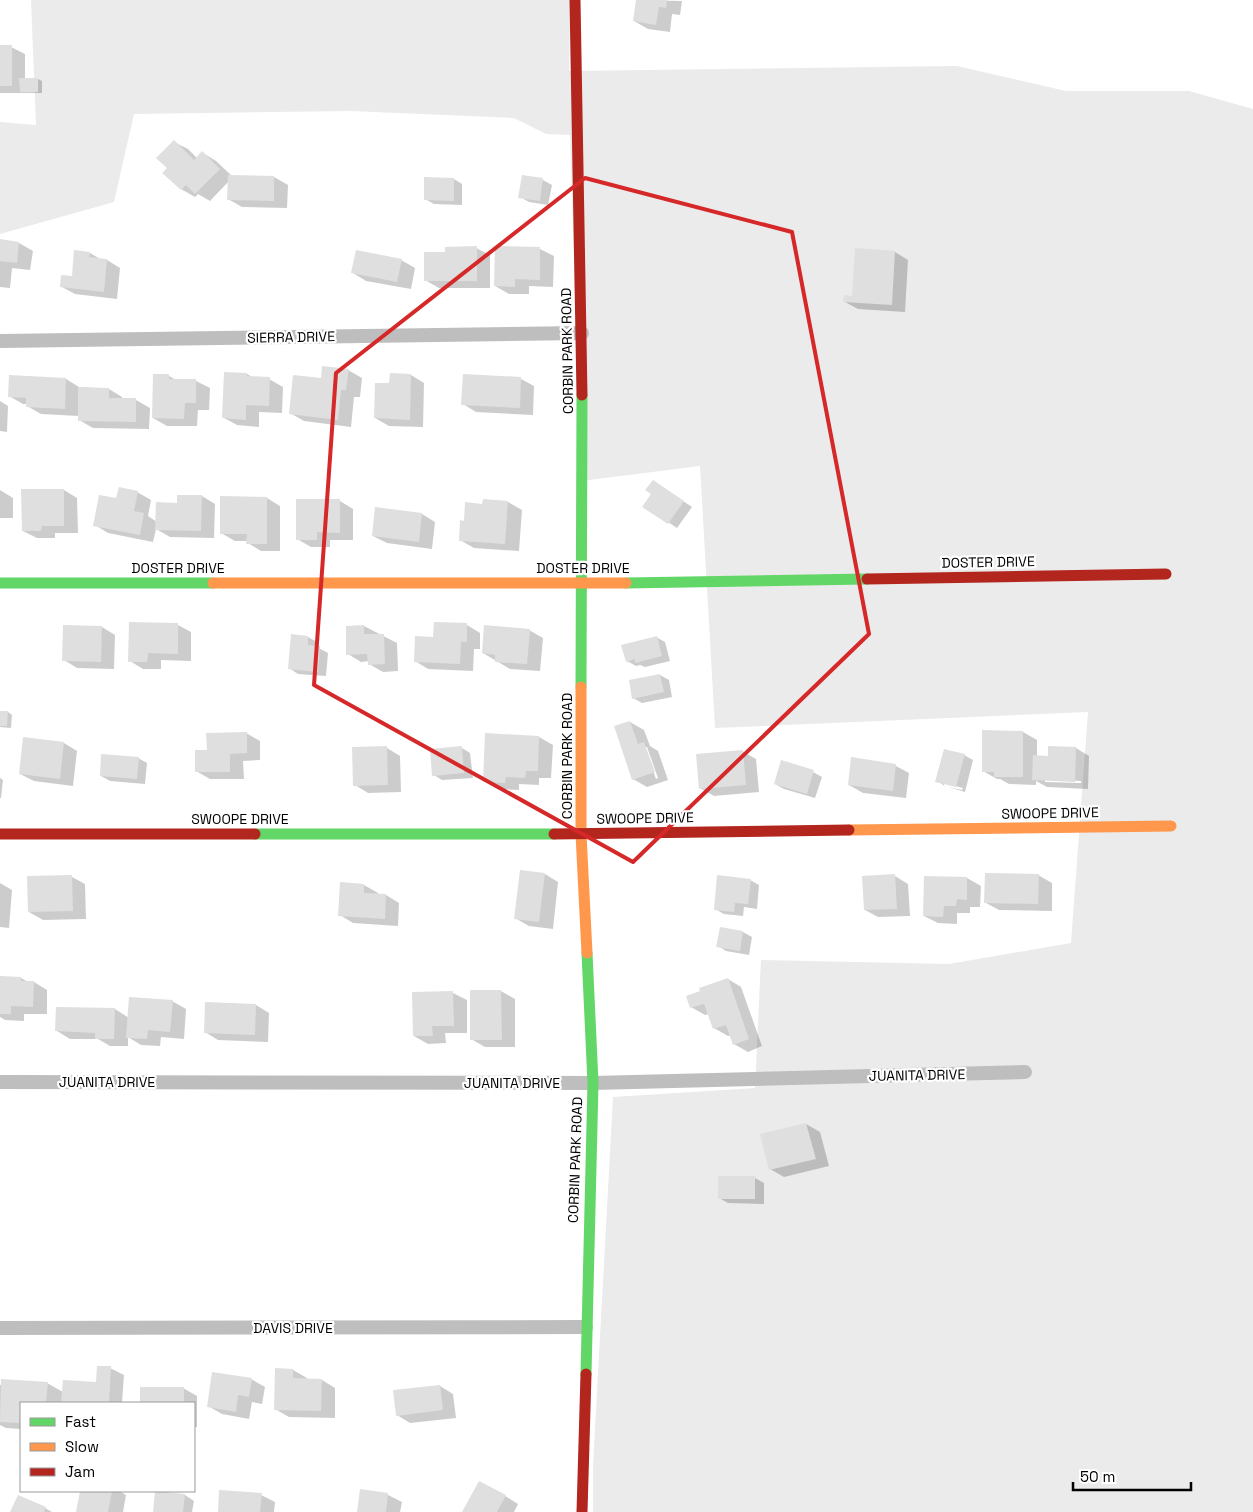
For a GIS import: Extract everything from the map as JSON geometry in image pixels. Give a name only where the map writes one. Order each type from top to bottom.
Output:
[{"type":"street","name":"CORBIN PARK ROAD","points":[[575,0],[582,333],[581,834],[593,1083],[582,1512]]},
{"type":"street","name":"SIERRA DRIVE","points":[[0,341],[582,333]]},
{"type":"street","name":"DOSTER DRIVE","points":[[0,583],[582,584],[1166,574]]},
{"type":"street","name":"SWOOPE DRIVE","points":[[0,834],[581,834],[1171,826]]},
{"type":"street","name":"JUANITA DRIVE","points":[[0,1082],[593,1083],[1025,1072]]},
{"type":"street","name":"DAVIS DRIVE","points":[[0,1328],[586,1327]]},
{"type":"highlighted area","points":[[585,178],[792,232],[869,634],[633,862],[314,685],[336,373]]},
{"type":"shaded area","points":[[31,0],[570,0],[569,71],[957,66],[1066,91],[1189,91],[1253,109],[1253,1512],[593,1512],[593,1466],[613,1097],[755,1088],[761,960],[949,964],[1071,943],[1088,712],[715,728],[700,466],[581,481],[570,135],[546,134],[514,118],[351,111],[134,114],[114,202],[0,234],[0,122],[36,125]]},
{"type":"building","points":[[636,0],[667,0],[666,8],[659,7],[656,25],[633,21]]},
{"type":"building","points":[[0,45],[12,45],[12,86],[0,86]]},
{"type":"building","points":[[19,78],[38,78],[38,92],[20,92]]},
{"type":"building","points":[[174,140],[194,160],[202,151],[220,169],[195,194],[186,185],[181,190],[162,173],[167,168],[156,158]]},
{"type":"building","points":[[228,175],[274,176],[274,201],[227,200]]},
{"type":"building","points":[[522,175],[543,178],[540,201],[518,198]]},
{"type":"building","points":[[424,177],[454,178],[454,201],[424,200]]},
{"type":"building","points":[[0,239],[19,242],[17,263],[0,261]]},
{"type":"building","points":[[477,246],[477,281],[424,281],[424,252],[445,252],[445,247]]},
{"type":"building","points":[[495,246],[540,247],[540,280],[515,279],[515,287],[494,286]]},
{"type":"building","points":[[855,248],[895,251],[892,305],[843,302],[844,295],[852,296]]},
{"type":"building","points":[[74,250],[90,252],[89,257],[107,259],[104,292],[60,287],[61,275],[72,276]]},
{"type":"building","points":[[356,250],[402,259],[397,282],[351,273]]},
{"type":"building","points":[[322,366],[349,369],[346,390],[341,390],[338,420],[289,414],[293,375],[321,378]]},
{"type":"building","points":[[224,372],[270,377],[269,406],[246,405],[246,420],[222,418]]},
{"type":"building","points":[[390,373],[411,374],[410,420],[374,418],[375,383],[389,383]]},
{"type":"building","points":[[153,374],[169,374],[169,379],[196,379],[196,403],[185,403],[184,419],[152,418]]},
{"type":"building","points":[[463,374],[521,377],[520,408],[461,405]]},
{"type":"building","points":[[9,375],[66,378],[65,409],[26,407],[26,398],[8,397]]},
{"type":"building","points":[[78,387],[109,388],[109,398],[136,398],[136,422],[78,421]]},
{"type":"building","points":[[653,480],[684,501],[668,524],[642,507],[651,494],[645,490]]},
{"type":"building","points":[[119,487],[138,491],[134,511],[144,513],[140,535],[93,526],[99,495],[116,498]]},
{"type":"building","points":[[21,489],[64,489],[64,526],[42,526],[41,531],[22,531]]},
{"type":"building","points":[[177,495],[202,495],[201,531],[155,530],[156,502],[177,503]]},
{"type":"building","points":[[220,496],[267,497],[267,544],[246,544],[247,534],[220,534]]},
{"type":"building","points":[[296,499],[340,499],[340,533],[317,532],[317,540],[296,540]]},
{"type":"building","points":[[483,499],[508,501],[505,544],[459,541],[460,520],[464,521],[465,502],[482,504]]},
{"type":"building","points":[[375,507],[422,513],[419,542],[372,536]]},
{"type":"building","points":[[129,622],[178,623],[178,654],[148,653],[147,662],[128,662]]},
{"type":"building","points":[[434,622],[467,623],[467,642],[461,642],[460,664],[414,662],[415,636],[433,637]]},
{"type":"building","points":[[63,625],[102,626],[101,662],[62,661]]},
{"type":"building","points":[[364,625],[364,634],[384,634],[385,664],[368,665],[367,654],[346,655],[346,626]]},
{"type":"building","points":[[484,625],[530,629],[527,664],[495,662],[495,655],[482,653]]},
{"type":"building","points":[[291,634],[308,636],[308,645],[320,646],[318,672],[288,669]]},
{"type":"building","points":[[657,636],[662,656],[635,663],[635,659],[626,662],[621,645]]},
{"type":"building","points":[[660,674],[664,692],[632,699],[629,680]]},
{"type":"building","points":[[0,711],[8,711],[7,726],[0,726]]},
{"type":"building","points":[[630,721],[638,744],[644,742],[655,772],[632,780],[614,726]]},
{"type":"building","points":[[982,730],[1023,731],[1023,777],[994,777],[994,772],[982,772]]},
{"type":"building","points":[[247,732],[247,753],[230,754],[230,772],[195,772],[195,750],[207,750],[206,733]]},
{"type":"building","points":[[485,733],[539,736],[538,771],[526,771],[525,778],[506,777],[505,783],[483,782]]},
{"type":"building","points":[[23,737],[64,742],[60,779],[19,774]]},
{"type":"building","points":[[387,746],[388,785],[353,786],[352,747]]},
{"type":"building","points":[[462,746],[464,773],[432,776],[430,749]]},
{"type":"building","points":[[1048,746],[1076,747],[1075,782],[1032,780],[1033,755],[1048,756]]},
{"type":"building","points":[[944,749],[965,754],[956,787],[935,782]]},
{"type":"building","points":[[743,750],[746,785],[699,789],[696,754]]},
{"type":"building","points":[[101,754],[139,757],[137,779],[100,776]]},
{"type":"building","points":[[851,757],[896,764],[893,791],[848,785]]},
{"type":"building","points":[[781,760],[814,770],[807,794],[774,784]]},
{"type":"building","points":[[520,870],[545,873],[539,922],[514,919]]},
{"type":"building","points":[[985,873],[1039,874],[1038,904],[984,903]]},
{"type":"building","points":[[895,874],[897,909],[864,910],[862,876]]},
{"type":"building","points":[[72,875],[73,911],[28,912],[27,876]]},
{"type":"building","points":[[717,875],[751,879],[748,904],[735,903],[734,912],[714,910]]},
{"type":"building","points":[[924,876],[967,877],[967,900],[957,899],[956,906],[944,906],[943,917],[923,916]]},
{"type":"building","points":[[340,882],[364,884],[364,893],[386,894],[385,919],[338,916]]},
{"type":"building","points":[[720,927],[743,931],[740,951],[716,947]]},
{"type":"building","points":[[0,976],[21,977],[21,981],[34,981],[33,1007],[11,1006],[11,1014],[0,1014]]},
{"type":"building","points":[[728,978],[749,1039],[733,1045],[726,1025],[713,1029],[704,1004],[690,1008],[686,996],[700,991],[699,988]]},
{"type":"building","points":[[470,990],[501,990],[502,1040],[470,1040]]},
{"type":"building","points":[[453,991],[454,1026],[432,1026],[433,1036],[413,1036],[412,992]]},
{"type":"building","points":[[129,997],[173,1000],[170,1032],[148,1030],[147,1039],[126,1038]]},
{"type":"building","points":[[205,1002],[256,1004],[255,1035],[204,1033]]},
{"type":"building","points":[[56,1007],[115,1008],[114,1039],[95,1039],[95,1033],[55,1031]]},
{"type":"building","points":[[806,1123],[816,1159],[769,1170],[760,1134]]},
{"type":"building","points":[[718,1176],[755,1176],[755,1199],[718,1199]]},
{"type":"building","points":[[97,1366],[111,1366],[109,1402],[61,1402],[63,1380],[96,1382]]},
{"type":"building","points":[[275,1368],[293,1369],[293,1378],[322,1379],[321,1411],[274,1410]]},
{"type":"building","points":[[212,1372],[252,1378],[249,1397],[238,1395],[236,1412],[207,1407]]},
{"type":"building","points":[[1,1379],[48,1382],[46,1402],[20,1402],[19,1423],[0,1422]]},
{"type":"building","points":[[440,1385],[443,1410],[396,1416],[393,1390]]},
{"type":"building","points":[[140,1387],[184,1387],[184,1402],[140,1402]]},
{"type":"building","points":[[479,1481],[506,1495],[497,1512],[462,1512]]},
{"type":"building","points":[[360,1489],[388,1493],[386,1512],[357,1512]]},
{"type":"building","points":[[219,1490],[262,1493],[260,1512],[218,1512]]},
{"type":"building","points":[[80,1492],[112,1492],[108,1512],[76,1512]]},
{"type":"building","points":[[155,1492],[185,1494],[183,1512],[153,1512]]},
{"type":"building","points":[[18,1495],[46,1507],[44,1512],[10,1512]]},
{"type":"traffic: fast","points":[[581,687],[582,395]]},
{"type":"traffic: fast","points":[[626,583],[867,579]]},
{"type":"traffic: fast","points":[[0,583],[213,583]]},
{"type":"traffic: fast","points":[[255,834],[554,834]]},
{"type":"traffic: fast","points":[[586,1374],[593,1083],[587,953]]},
{"type":"traffic: slow","points":[[213,583],[626,583]]},
{"type":"traffic: slow","points":[[581,687],[581,834],[587,953]]},
{"type":"traffic: slow","points":[[849,830],[1171,826]]},
{"type":"traffic: jam","points":[[575,0],[582,395]]},
{"type":"traffic: jam","points":[[867,579],[1166,574]]},
{"type":"traffic: jam","points":[[554,834],[849,830]]},
{"type":"traffic: jam","points":[[0,834],[255,834]]},
{"type":"traffic: jam","points":[[582,1512],[586,1374]]}]
